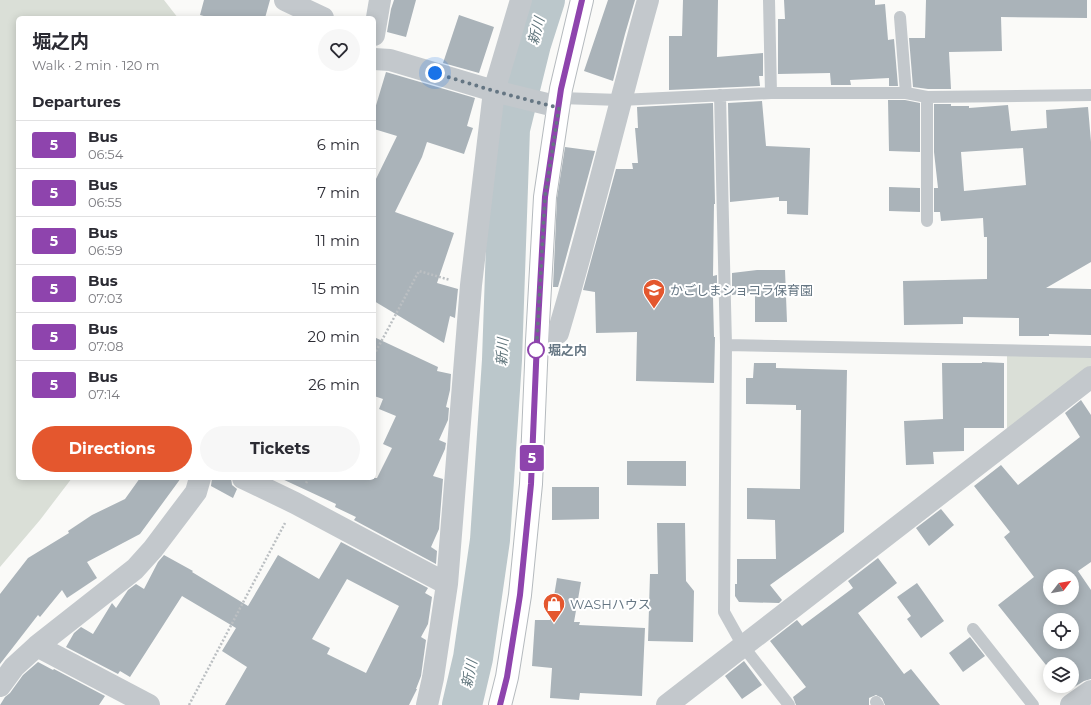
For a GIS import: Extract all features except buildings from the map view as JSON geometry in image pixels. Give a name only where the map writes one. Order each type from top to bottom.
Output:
[{"type":"main road","points":[[500,705],[507,677],[520,595],[531,484],[545,197],[561,89],[582,0]]},
{"type":"street","points":[[286,0],[318,16]]},
{"type":"street","points":[[376,23],[380,0]]},
{"type":"street","points":[[427,705],[434,678],[447,584],[471,285],[494,91],[521,0]]},
{"type":"street","points":[[537,341],[558,333],[578,267],[620,100],[648,0]]},
{"type":"street","points":[[376,59],[390,60],[494,91],[559,103]]},
{"type":"street","points":[[667,705],[1091,377]]},
{"type":"street","points":[[0,686],[14,667],[37,646],[135,569],[153,549],[196,492],[199,480]]},
{"type":"street","points":[[247,480],[295,503],[447,584]]},
{"type":"street","points":[[37,646],[149,705]]},
{"type":"street","points":[[1071,705],[1091,691]]},
{"type":"lane","points":[[769,0],[771,93]]},
{"type":"lane","points":[[900,18],[906,93]]},
{"type":"lane","points":[[559,103],[771,93],[906,93],[927,97],[1091,95]]},
{"type":"lane","points":[[720,95],[726,346],[724,612],[743,646],[789,705]]},
{"type":"lane","points":[[927,97],[927,221]]},
{"type":"lane","points":[[726,346],[1091,352]]},
{"type":"lane","points":[[973,629],[1033,705]]},
{"type":"path","points":[[376,351],[419,271],[471,285]]},
{"type":"path","points":[[189,705],[308,480]]},
{"type":"shaded area","points":[[0,0],[164,0],[176,16],[16,16],[16,480],[70,480],[40,520],[0,567]]},
{"type":"shaded area","points":[[1007,354],[1091,356],[1091,368],[1007,433]]},
{"type":"waterway","name":"新川","points":[[462,705],[473,658],[490,540],[502,360],[510,129],[531,44],[545,0]]},
{"type":"bus line","name":"5","points":[[500,705],[507,677],[520,595],[531,484],[545,197],[561,89],[582,0]]},
{"type":"place","name":"かごしまショコラ保育園","points":[[654,310]]},
{"type":"place","name":"堀之内","points":[[536,350]]},
{"type":"place","name":"WASHハウス","points":[[554,624]]},
{"type":"route","points":[[435,73],[494,91],[559,108],[545,197],[536,357],[536,350]]}]
